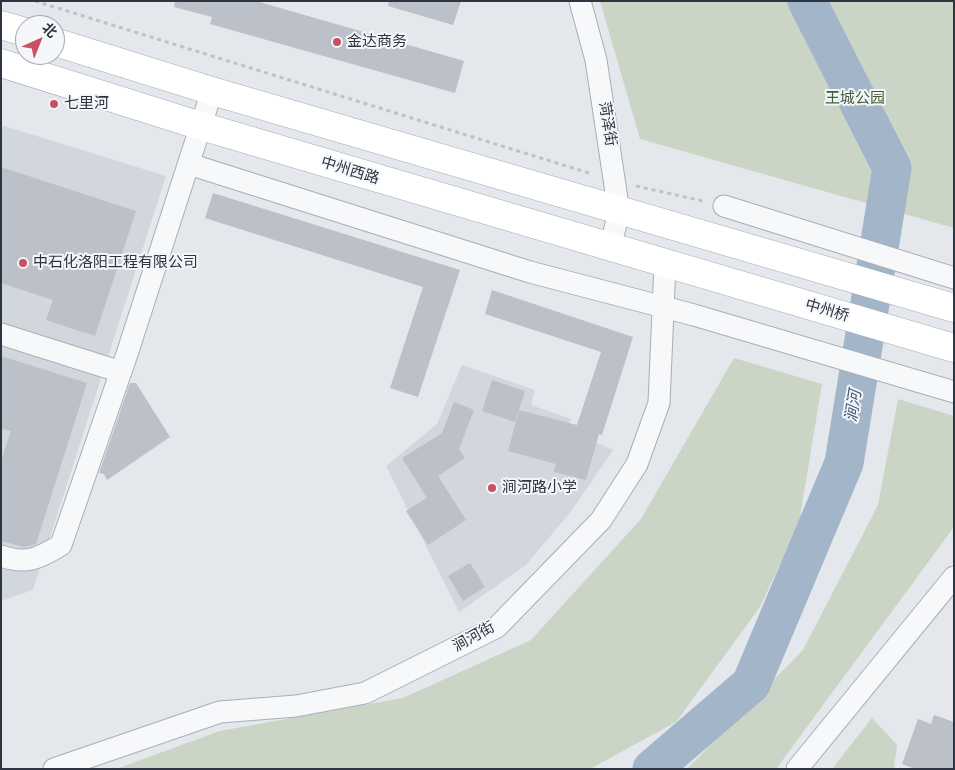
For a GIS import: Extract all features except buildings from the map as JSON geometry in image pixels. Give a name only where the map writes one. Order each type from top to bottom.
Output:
[{"type":"main road","points":[[1,25],[15,29]]},
{"type":"main road","points":[[65,45],[212,92],[954,308]]},
{"type":"main road","name":"中州西路","points":[[1,63],[200,126],[700,274]]},
{"type":"main road","name":"中州桥","points":[[700,274],[954,348]]},
{"type":"street","name":"菏泽街","points":[[580,1],[596,60],[620,212],[610,248]]},
{"type":"street","points":[[1,556],[17,562],[34,559],[42,557],[61,545],[121,372],[212,92]]},
{"type":"street","points":[[188,164],[530,272],[694,315],[954,392]]},
{"type":"street","points":[[724,206],[954,278]]},
{"type":"street","name":"涧河街","points":[[54,769],[220,712],[296,706],[365,693],[497,626],[601,520],[637,464],[659,403],[665,264]]},
{"type":"street","points":[[1,334],[121,372]]},
{"type":"street","points":[[797,769],[954,577]]},
{"type":"path","points":[[35,1],[616,181],[724,206]]},
{"type":"shaded area","points":[[1,125],[166,176],[33,590],[1,601]]},
{"type":"shaded area","name":"涧河路小学","points":[[462,365],[535,390],[531,405],[571,419],[567,429],[613,450],[572,510],[526,565],[459,612],[386,466],[437,424]]},
{"type":"green space","name":"王城公园","points":[[600,1],[954,1],[954,228],[640,139]]},
{"type":"green space","points":[[734,358],[822,384],[799,523],[760,607],[676,722],[590,769],[116,769],[220,731],[403,698],[531,640],[641,519]]},
{"type":"green space","points":[[898,399],[954,416],[954,527],[776,769],[687,769],[803,650],[878,505]]},
{"type":"green space","points":[[872,718],[897,745],[894,767],[897,769],[832,769]]},
{"type":"waterway","name":"涧河","points":[[652,769],[751,684],[844,463],[892,168],[807,1]]},
{"type":"place","name":"金达商务","points":[[337,42]]},
{"type":"place","name":"七里河","points":[[54,104]]},
{"type":"place","name":"中石化洛阳工程有限公司","points":[[23,263]]},
{"type":"place","name":"涧河路小学","points":[[492,488]]}]
